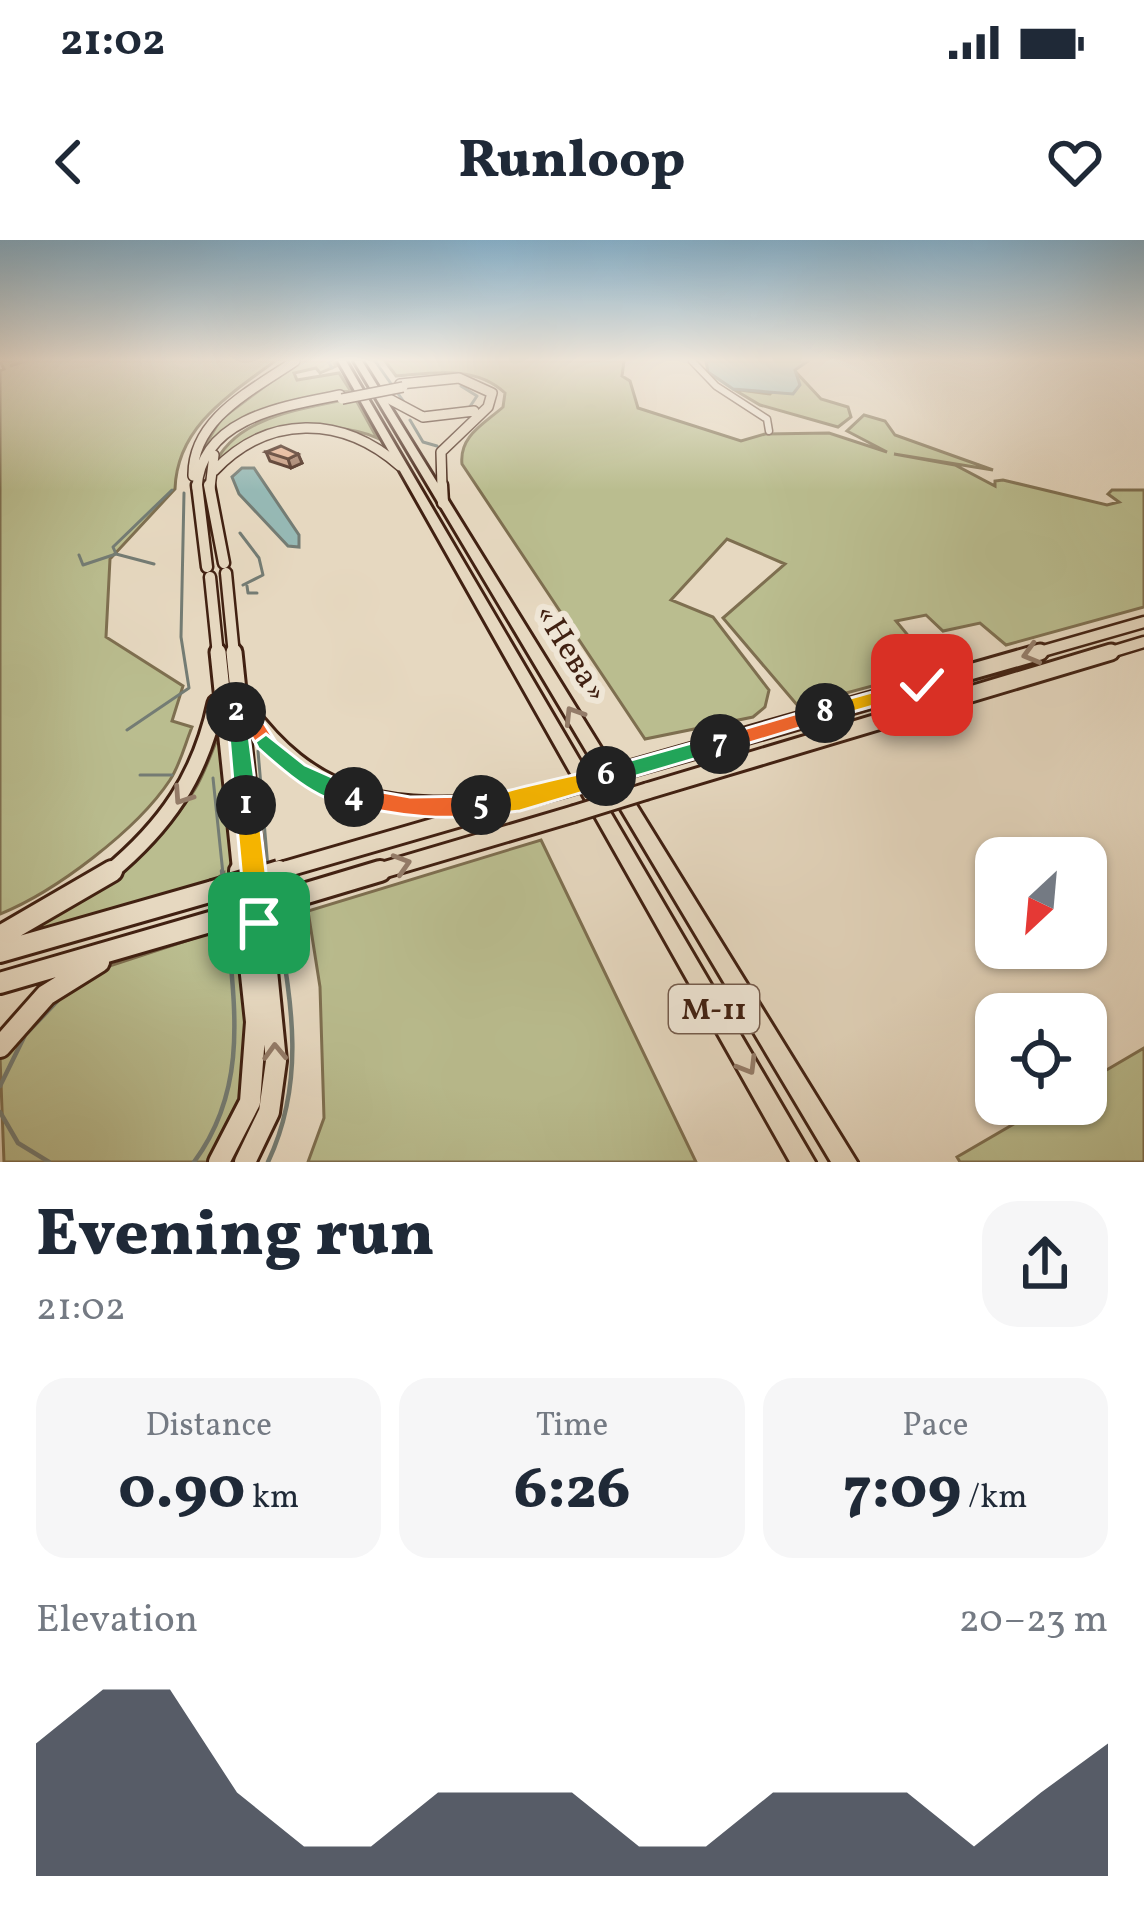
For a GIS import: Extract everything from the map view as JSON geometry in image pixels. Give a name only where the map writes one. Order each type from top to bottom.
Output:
[{"type":"highway","name":"«Нева»","points":[[366,404],[803,1162]]},
{"type":"highway","name":"«Нева»","points":[[385,404],[845,1162]]},
{"type":"main road","points":[[219,1162],[250,1102],[256,1022],[226,688],[225,568],[203,482],[191,466],[202,437],[242,404]]},
{"type":"main road","points":[[245,1162],[269,1112],[276,1061],[208,572],[203,482],[215,454],[247,427],[314,404]]},
{"type":"main road","points":[[394,404],[434,419],[470,412],[478,404]]},
{"type":"main road","points":[[443,503],[440,452],[489,404]]},
{"type":"main road","name":"М-11","points":[[203,482],[244,444],[302,428],[358,432],[400,466]]},
{"type":"main road","points":[[0,952],[1144,622]]},
{"type":"main road","points":[[0,983],[1144,642]]},
{"type":"main road","points":[[226,688],[281,758],[340,793],[410,807],[520,801]]},
{"type":"main road","points":[[0,936],[92,886],[160,827],[200,767],[226,688]]},
{"type":"main road","points":[[0,1047],[28,1010],[63,982],[150,939]]},
{"type":"street","points":[[748,404],[766,418],[769,431]]},
{"type":"green space","points":[[0,404],[221,404],[185,448],[175,489],[110,559],[106,637],[183,686],[172,721],[192,727],[174,774],[137,819],[93,858],[0,914]]},
{"type":"green space","points":[[241,404],[302,404],[247,420],[196,460],[221,419]]},
{"type":"green space","points":[[326,404],[358,404],[377,438],[337,428],[290,431],[246,444],[213,468],[235,438],[287,413]]},
{"type":"green space","points":[[637,404],[741,441],[765,434],[829,433],[887,452],[847,431],[864,415],[885,421],[895,435],[993,470],[894,454],[955,465],[995,486],[995,481],[1003,480],[1107,505],[1119,502],[1108,494],[1112,490],[1144,490],[1144,607],[1006,645],[980,623],[943,631],[926,615],[896,621],[931,663],[917,674],[798,706],[723,618],[785,564],[727,539],[671,600],[713,617],[769,690],[765,707],[753,717],[645,739],[462,464],[469,438],[503,407]]},
{"type":"green space","points":[[838,404],[848,407],[851,417],[838,427],[760,405]]},
{"type":"green space","points":[[221,731],[248,1026],[242,1102],[209,1162],[4,1162],[0,1057],[21,1028],[88,973],[216,931],[228,934],[224,873],[213,882],[10,941],[88,895],[158,837],[195,789]]},
{"type":"green space","points":[[541,840],[696,1162],[308,1162],[324,1118],[320,987],[308,911]]},
{"type":"green space","points":[[1144,1048],[1144,1162],[960,1162],[957,1157],[1012,1125],[1107,1125],[1107,1070]]},
{"type":"water","points":[[242,468],[254,468],[299,535],[299,547],[288,546],[239,494],[232,477]]},
{"type":"building","points":[[281,446],[298,454],[288,459],[266,452]]},
{"type":"waterway","points":[[469,408],[472,404]]},
{"type":"waterway","points":[[410,420],[423,442],[437,446]]},
{"type":"waterway","points":[[116,554],[113,547],[172,490]]},
{"type":"waterway","points":[[127,730],[189,688],[181,637],[184,493]]},
{"type":"waterway","points":[[240,533],[259,558],[263,575],[243,585]]},
{"type":"waterway","points":[[79,555],[83,565],[116,554]]},
{"type":"waterway","points":[[116,554],[154,564]]},
{"type":"waterway","points":[[247,586],[248,593],[257,593]]},
{"type":"waterway","points":[[258,751],[268,868]]},
{"type":"waterway","points":[[140,775],[172,775]]},
{"type":"waterway","points":[[213,778],[223,874]]},
{"type":"waterway","points":[[222,871],[223,878]]},
{"type":"waterway","points":[[268,1162],[280,1131],[292,1070],[287,977],[276,913]]},
{"type":"waterway","points":[[194,1162],[223,1106],[230,1077],[234,1018],[227,924]]},
{"type":"waterway","points":[[0,1086],[25,1035],[62,996]]},
{"type":"waterway","points":[[0,1112],[18,1143],[49,1162]]},
{"type":"route","points":[[259,923],[234,691],[263,740],[298,772],[340,793],[410,807],[439,807],[520,801],[922,685]]}]
